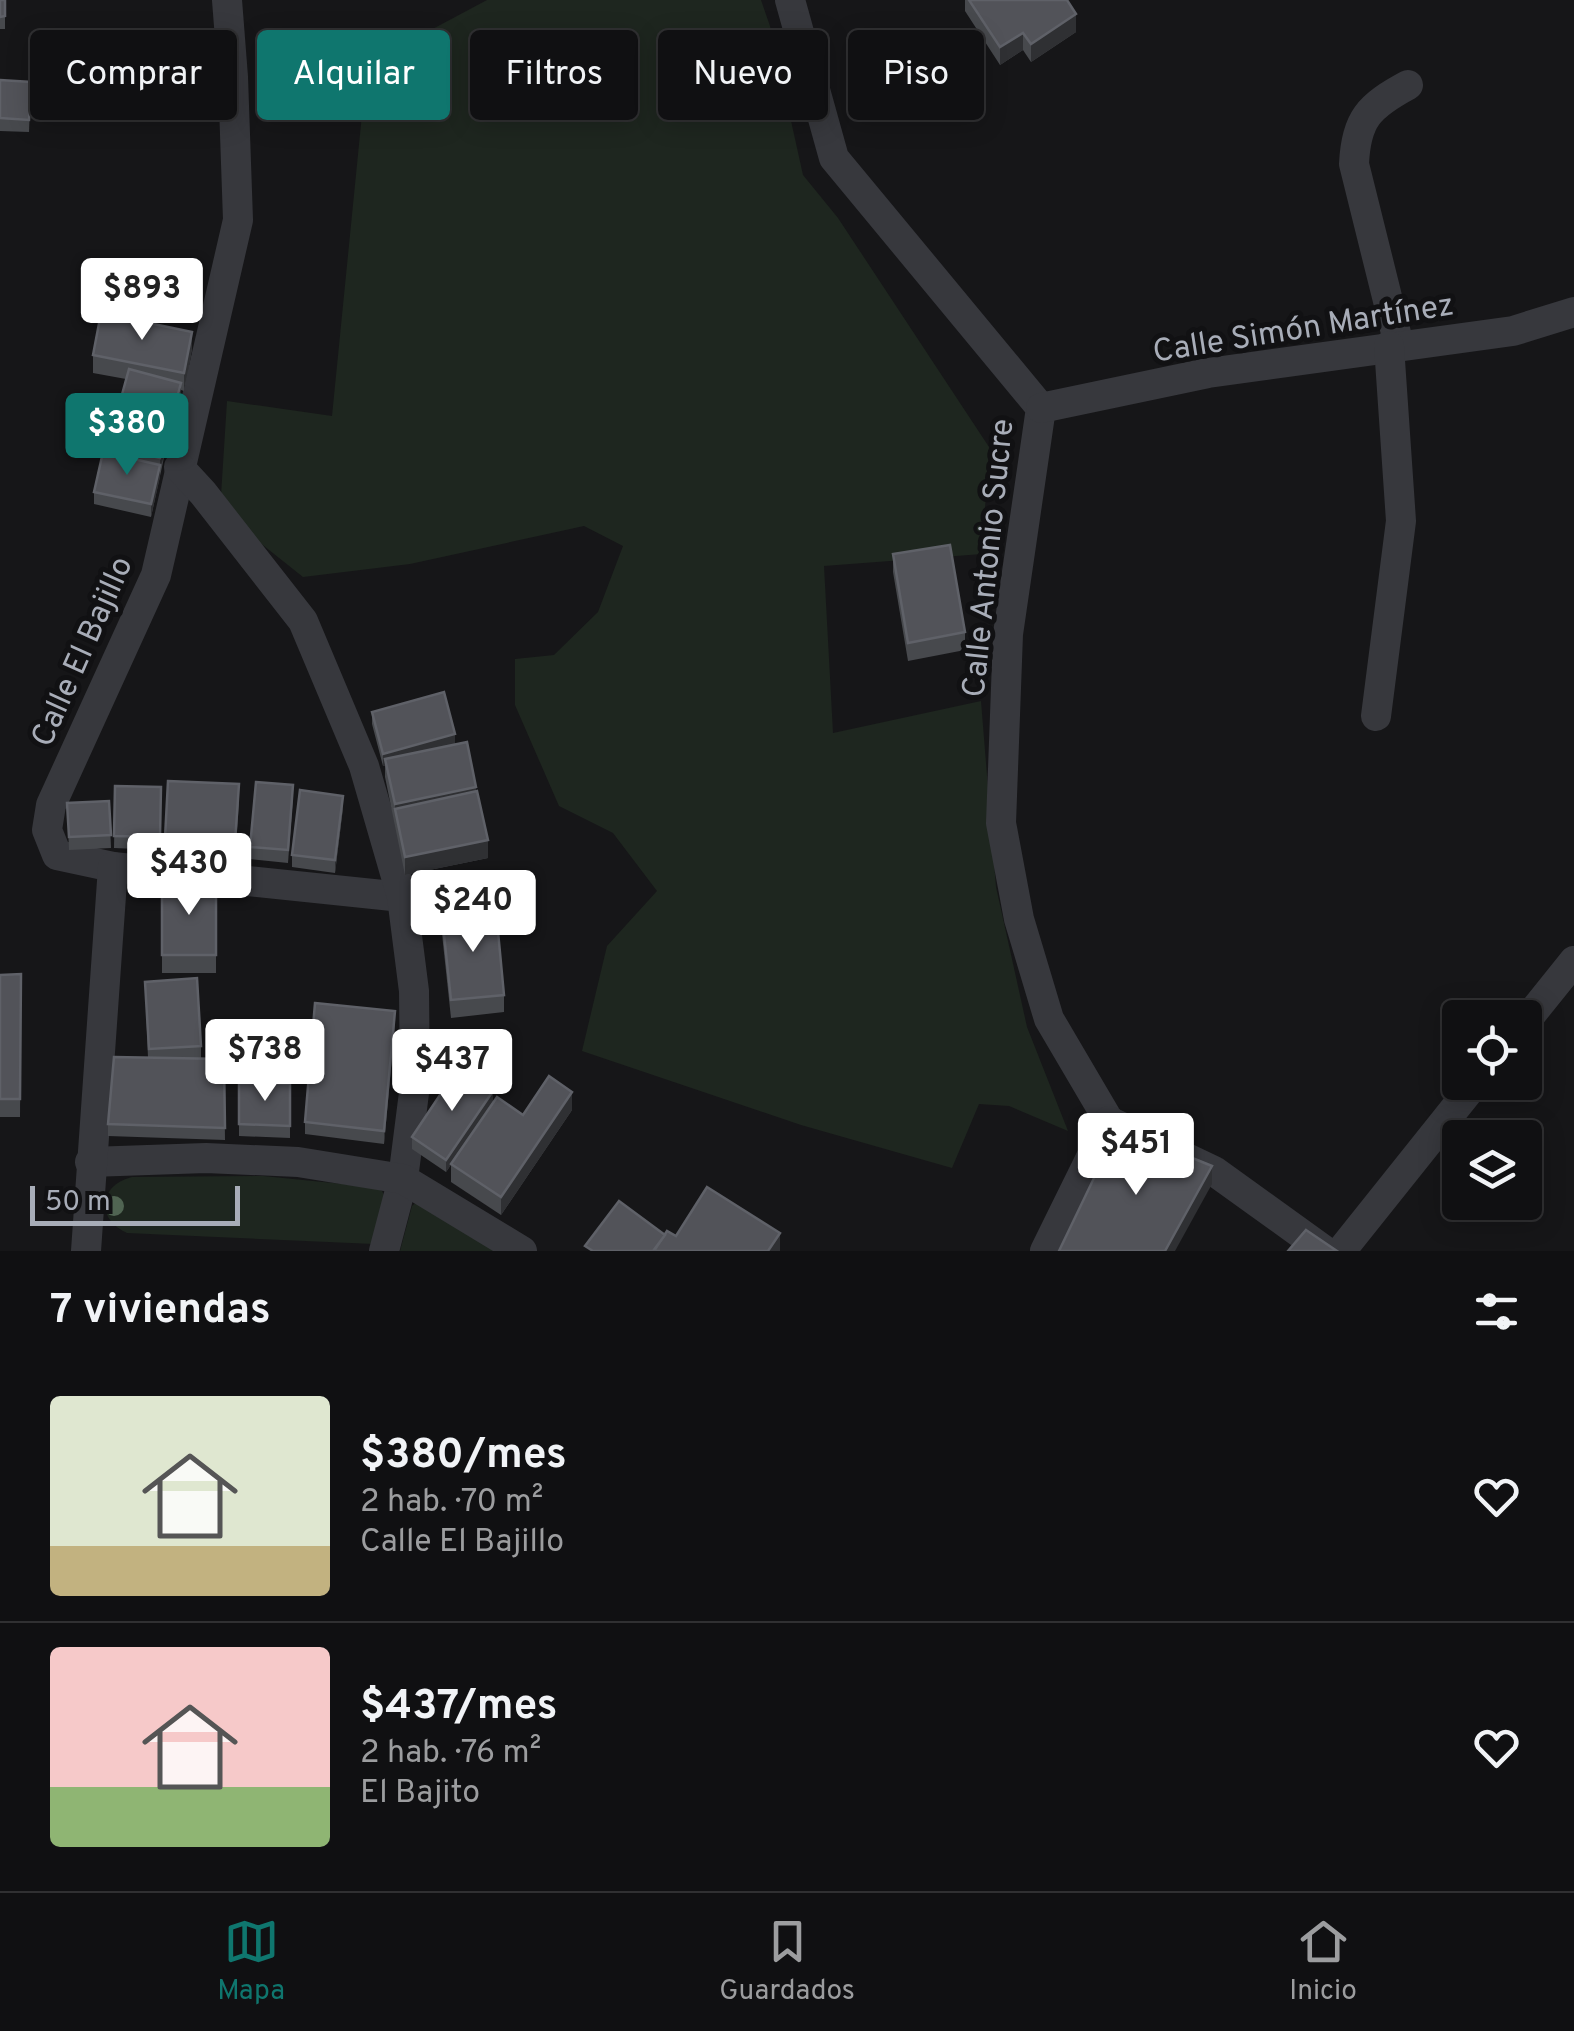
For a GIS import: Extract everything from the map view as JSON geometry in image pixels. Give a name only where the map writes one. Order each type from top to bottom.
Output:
[{"type":"street","name":"Calle El Bajillo","points":[[113,867],[56,854],[46,830],[52,805],[156,575],[238,220],[234,78],[226,0]]},
{"type":"street","name":"Calle Antonio Sucre","points":[[790,0],[834,158],[1041,408],[1008,634],[1001,824],[1019,919],[1049,1020],[1109,1121]]},
{"type":"street","points":[[1376,716],[1401,521],[1394,346],[1354,164],[1355,136],[1366,113],[1408,85]]},
{"type":"street","name":"Calle Simón Martínez","points":[[1041,408],[1208,373],[1512,331],[1574,312]]},
{"type":"street","points":[[179,468],[204,493],[304,621],[364,766],[402,897],[414,991],[415,1086],[403,1180],[384,1251]]},
{"type":"street","points":[[86,1251],[113,867],[402,897]]},
{"type":"street","points":[[1542,1001],[1574,961]]},
{"type":"street","points":[[1341,1251],[1462,1100]]},
{"type":"street","points":[[1045,1251],[1109,1121],[1214,1172],[1326,1251]]},
{"type":"street","points":[[89,1173],[206,1158],[298,1162],[403,1180],[522,1251]]},
{"type":"shaded area","points":[[487,0],[761,0],[771,30],[658,30],[658,120],[791,120],[803,175],[838,218],[989,447],[982,554],[824,566],[833,733],[981,701],[996,887],[1027,1027],[1068,1131],[1009,1106],[979,1104],[952,1168],[801,1125],[582,1051],[607,946],[657,891],[613,833],[559,806],[515,705],[515,659],[554,655],[598,612],[623,546],[584,526],[410,564],[303,577],[220,511],[227,401],[332,416],[361,120],[450,120],[450,30],[431,30]]},
{"type":"shaded area","points":[[263,1176],[382,1191],[385,1197],[374,1244],[127,1233],[117,1227],[106,1211],[107,1195],[113,1187],[132,1177]]},
{"type":"shaded area","points":[[418,1201],[509,1251],[400,1251],[412,1206]]},
{"type":"building","points":[[0,0],[5,0],[5,16],[0,17]]},
{"type":"building","points":[[969,0],[1067,0],[1076,14],[1031,44],[1023,33],[1000,47]]},
{"type":"building","points":[[0,80],[30,82],[29,120],[0,118]]},
{"type":"building","points":[[101,313],[192,332],[184,373],[93,355]]},
{"type":"building","points":[[129,369],[181,383],[170,423],[118,409]]},
{"type":"building","points":[[115,412],[169,426],[160,458],[107,445]]},
{"type":"building","points":[[103,452],[160,465],[151,504],[94,492]]},
{"type":"building","points":[[950,545],[965,632],[908,643],[893,554]]},
{"type":"building","points":[[444,692],[455,734],[383,754],[372,712]]},
{"type":"building","points":[[467,742],[476,787],[395,804],[385,759]]},
{"type":"building","points":[[168,781],[239,784],[235,842],[165,838]]},
{"type":"building","points":[[256,782],[293,785],[288,850],[250,847]]},
{"type":"building","points":[[115,786],[161,787],[160,837],[114,836]]},
{"type":"building","points":[[300,790],[343,796],[335,860],[292,855]]},
{"type":"building","points":[[477,791],[488,840],[405,857],[395,809]]},
{"type":"building","points":[[109,801],[111,835],[69,837],[67,803]]},
{"type":"building","points":[[162,880],[216,880],[216,955],[162,955]]},
{"type":"building","points":[[496,910],[504,995],[451,1000],[442,916]]},
{"type":"building","points":[[21,974],[20,1099],[0,1099],[0,975]]},
{"type":"building","points":[[197,978],[201,1046],[149,1049],[145,982]]},
{"type":"building","points":[[315,1003],[395,1011],[384,1131],[305,1122]]},
{"type":"building","points":[[114,1057],[224,1059],[225,1128],[108,1124]]},
{"type":"building","points":[[458,1068],[493,1091],[446,1160],[412,1137]]},
{"type":"building","points":[[549,1076],[572,1092],[501,1197],[451,1164],[497,1097],[523,1115]]},
{"type":"building","points":[[239,1083],[290,1084],[290,1126],[239,1124]]},
{"type":"building","points":[[1118,1128],[1212,1166],[1165,1251],[1059,1251]]},
{"type":"building","points":[[707,1187],[780,1233],[768,1251],[654,1251],[667,1231],[676,1236]]},
{"type":"building","points":[[619,1201],[665,1235],[653,1251],[593,1251],[585,1246]]},
{"type":"building","points":[[1306,1230],[1337,1251],[1288,1251]]}]
